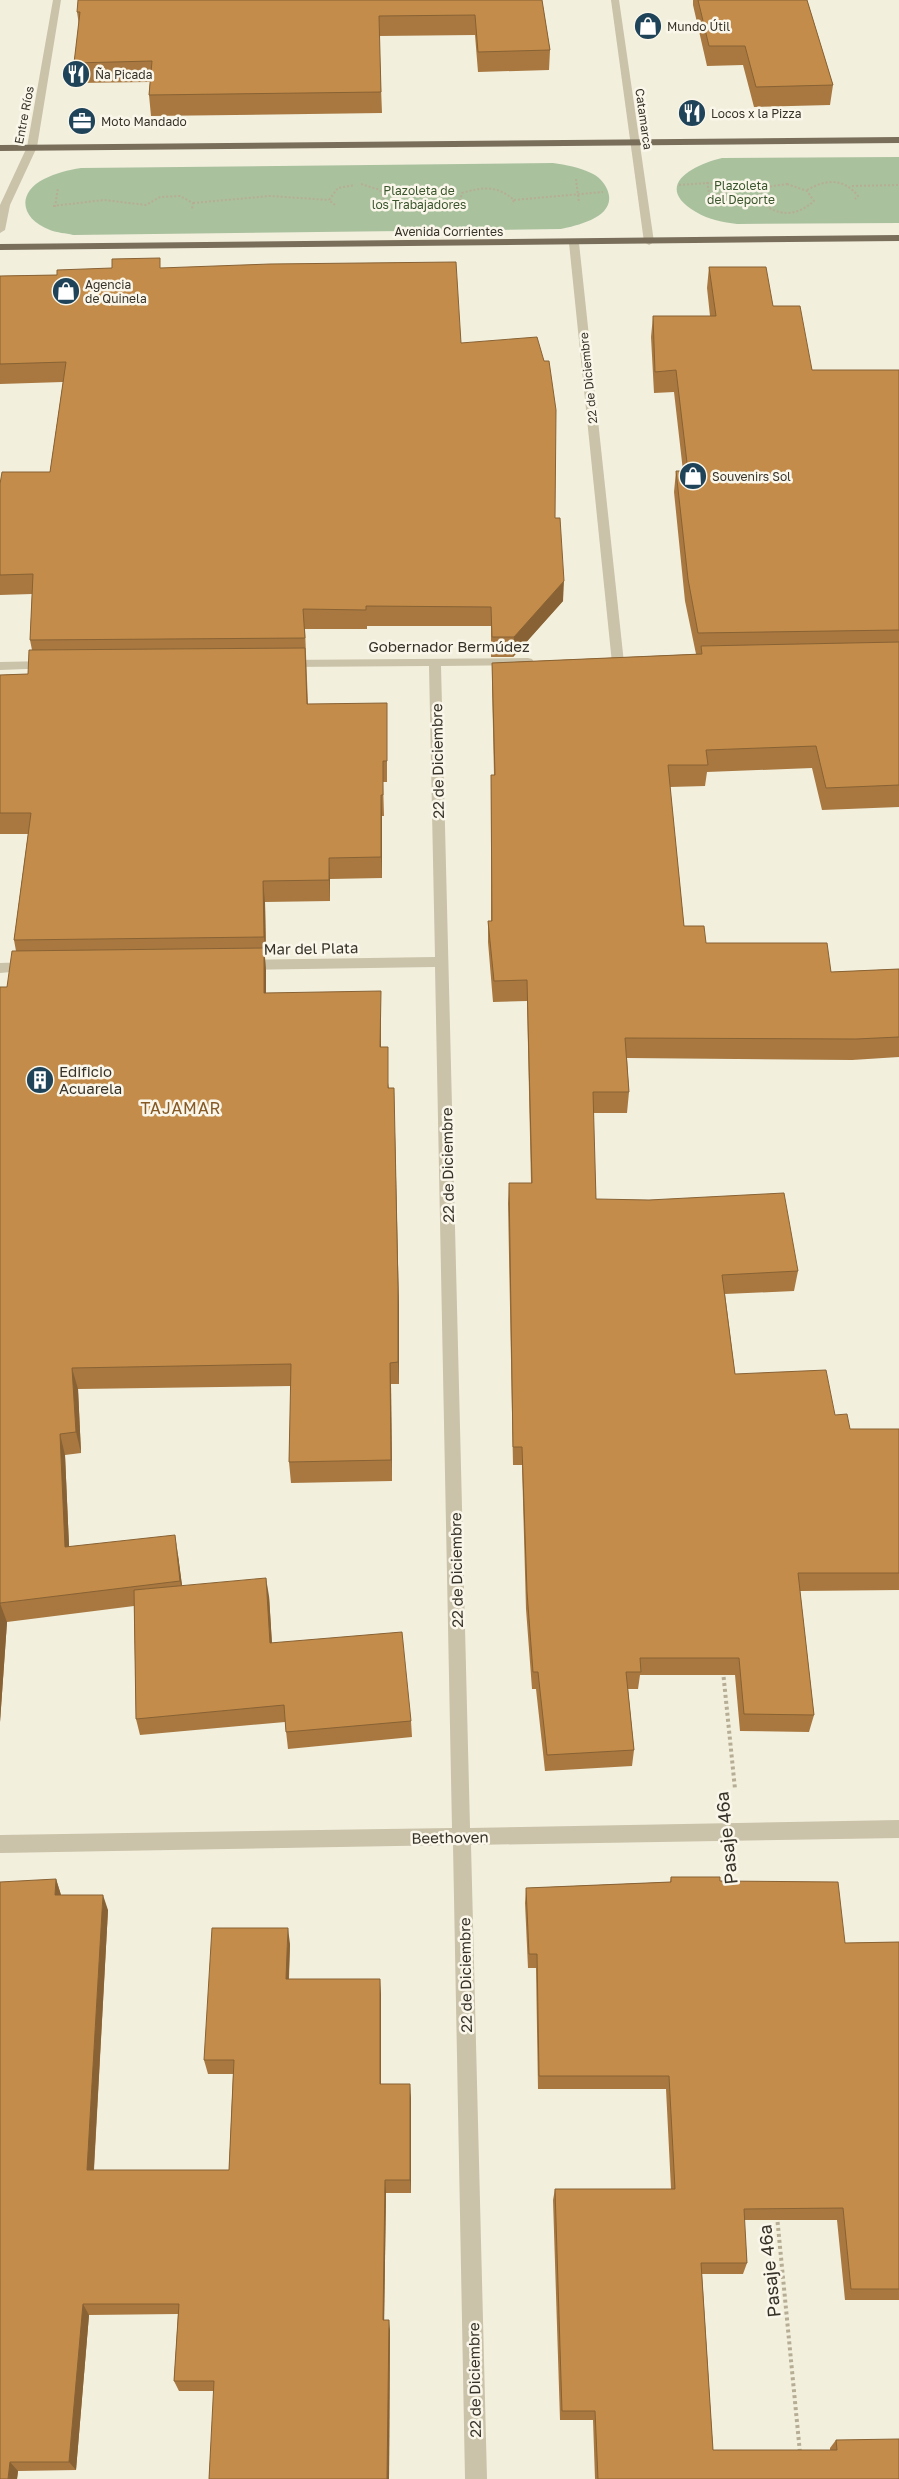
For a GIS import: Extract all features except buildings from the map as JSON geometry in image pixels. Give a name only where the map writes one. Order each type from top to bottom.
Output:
[{"type":"main road","points":[[0,148],[899,140]]},
{"type":"main road","name":"Avenida Corrientes","points":[[0,247],[586,243],[899,238]]},
{"type":"street","name":"Entre Ríos","points":[[0,230],[5,205],[32,147],[57,0]]},
{"type":"street","name":"Catamarca","points":[[616,0],[649,242]]},
{"type":"street","name":"22 de Diciembre","points":[[574,243],[618,662]]},
{"type":"street","name":"22 de Diciembre","points":[[435,662],[476,2479]]},
{"type":"street","name":"Gobernador Bermúdez","points":[[277,663],[541,662]]},
{"type":"street","points":[[0,666],[59,665]]},
{"type":"street","name":"Mar del Plata","points":[[236,965],[442,962]]},
{"type":"street","points":[[0,968],[39,967]]},
{"type":"street","name":"Beethoven","points":[[0,1844],[899,1829]]},
{"type":"path","points":[[700,142],[718,240]]},
{"type":"path","points":[[570,143],[586,243]]},
{"type":"path","points":[[48,246],[66,147]]},
{"type":"path","points":[[807,190],[819,182],[836,181],[852,186],[899,185]]},
{"type":"path","points":[[329,200],[338,188],[360,184],[380,190],[385,202]]},
{"type":"path","points":[[710,197],[743,186]]},
{"type":"path","points":[[852,186],[858,196],[853,200]]},
{"type":"path","points":[[465,209],[459,205],[462,193],[481,187],[504,190],[514,200],[510,207]]},
{"type":"path","points":[[194,203],[270,196],[329,200],[336,206]]},
{"type":"path","points":[[5,205],[26,208],[104,200],[146,205]]},
{"type":"path","name":"Pasaje 46a","points":[[722,1662],[739,1831]]},
{"type":"path","name":"Pasaje 46a","points":[[777,2214],[801,2459]]},
{"type":"green space","name":"Plazoleta del Deporte","points":[[899,157],[899,223],[737,224],[701,215],[683,203],[677,194],[677,185],[689,171],[722,158]]},
{"type":"green space","name":"Plazoleta de los Trabajadores","points":[[553,163],[582,169],[594,174],[604,184],[609,198],[607,206],[602,212],[587,222],[561,229],[73,235],[53,231],[41,226],[33,220],[26,206],[29,192],[35,185],[53,175],[81,168]]},
{"type":"place","name":"Mundo Útil","points":[[648,26]]},
{"type":"place","name":"Ña Picada","points":[[76,74]]},
{"type":"place","name":"Locos x la Pizza","points":[[692,113]]},
{"type":"place","name":"Moto Mandado","points":[[82,121]]},
{"type":"place","name":"Agencia de Quinela","points":[[66,291]]},
{"type":"place","name":"Souvenirs Sol","points":[[693,476]]},
{"type":"place","name":"Edificio Acuarela","points":[[40,1080]]},
{"type":"district","name":"TAJAMAR","points":[[181,1108]]}]
